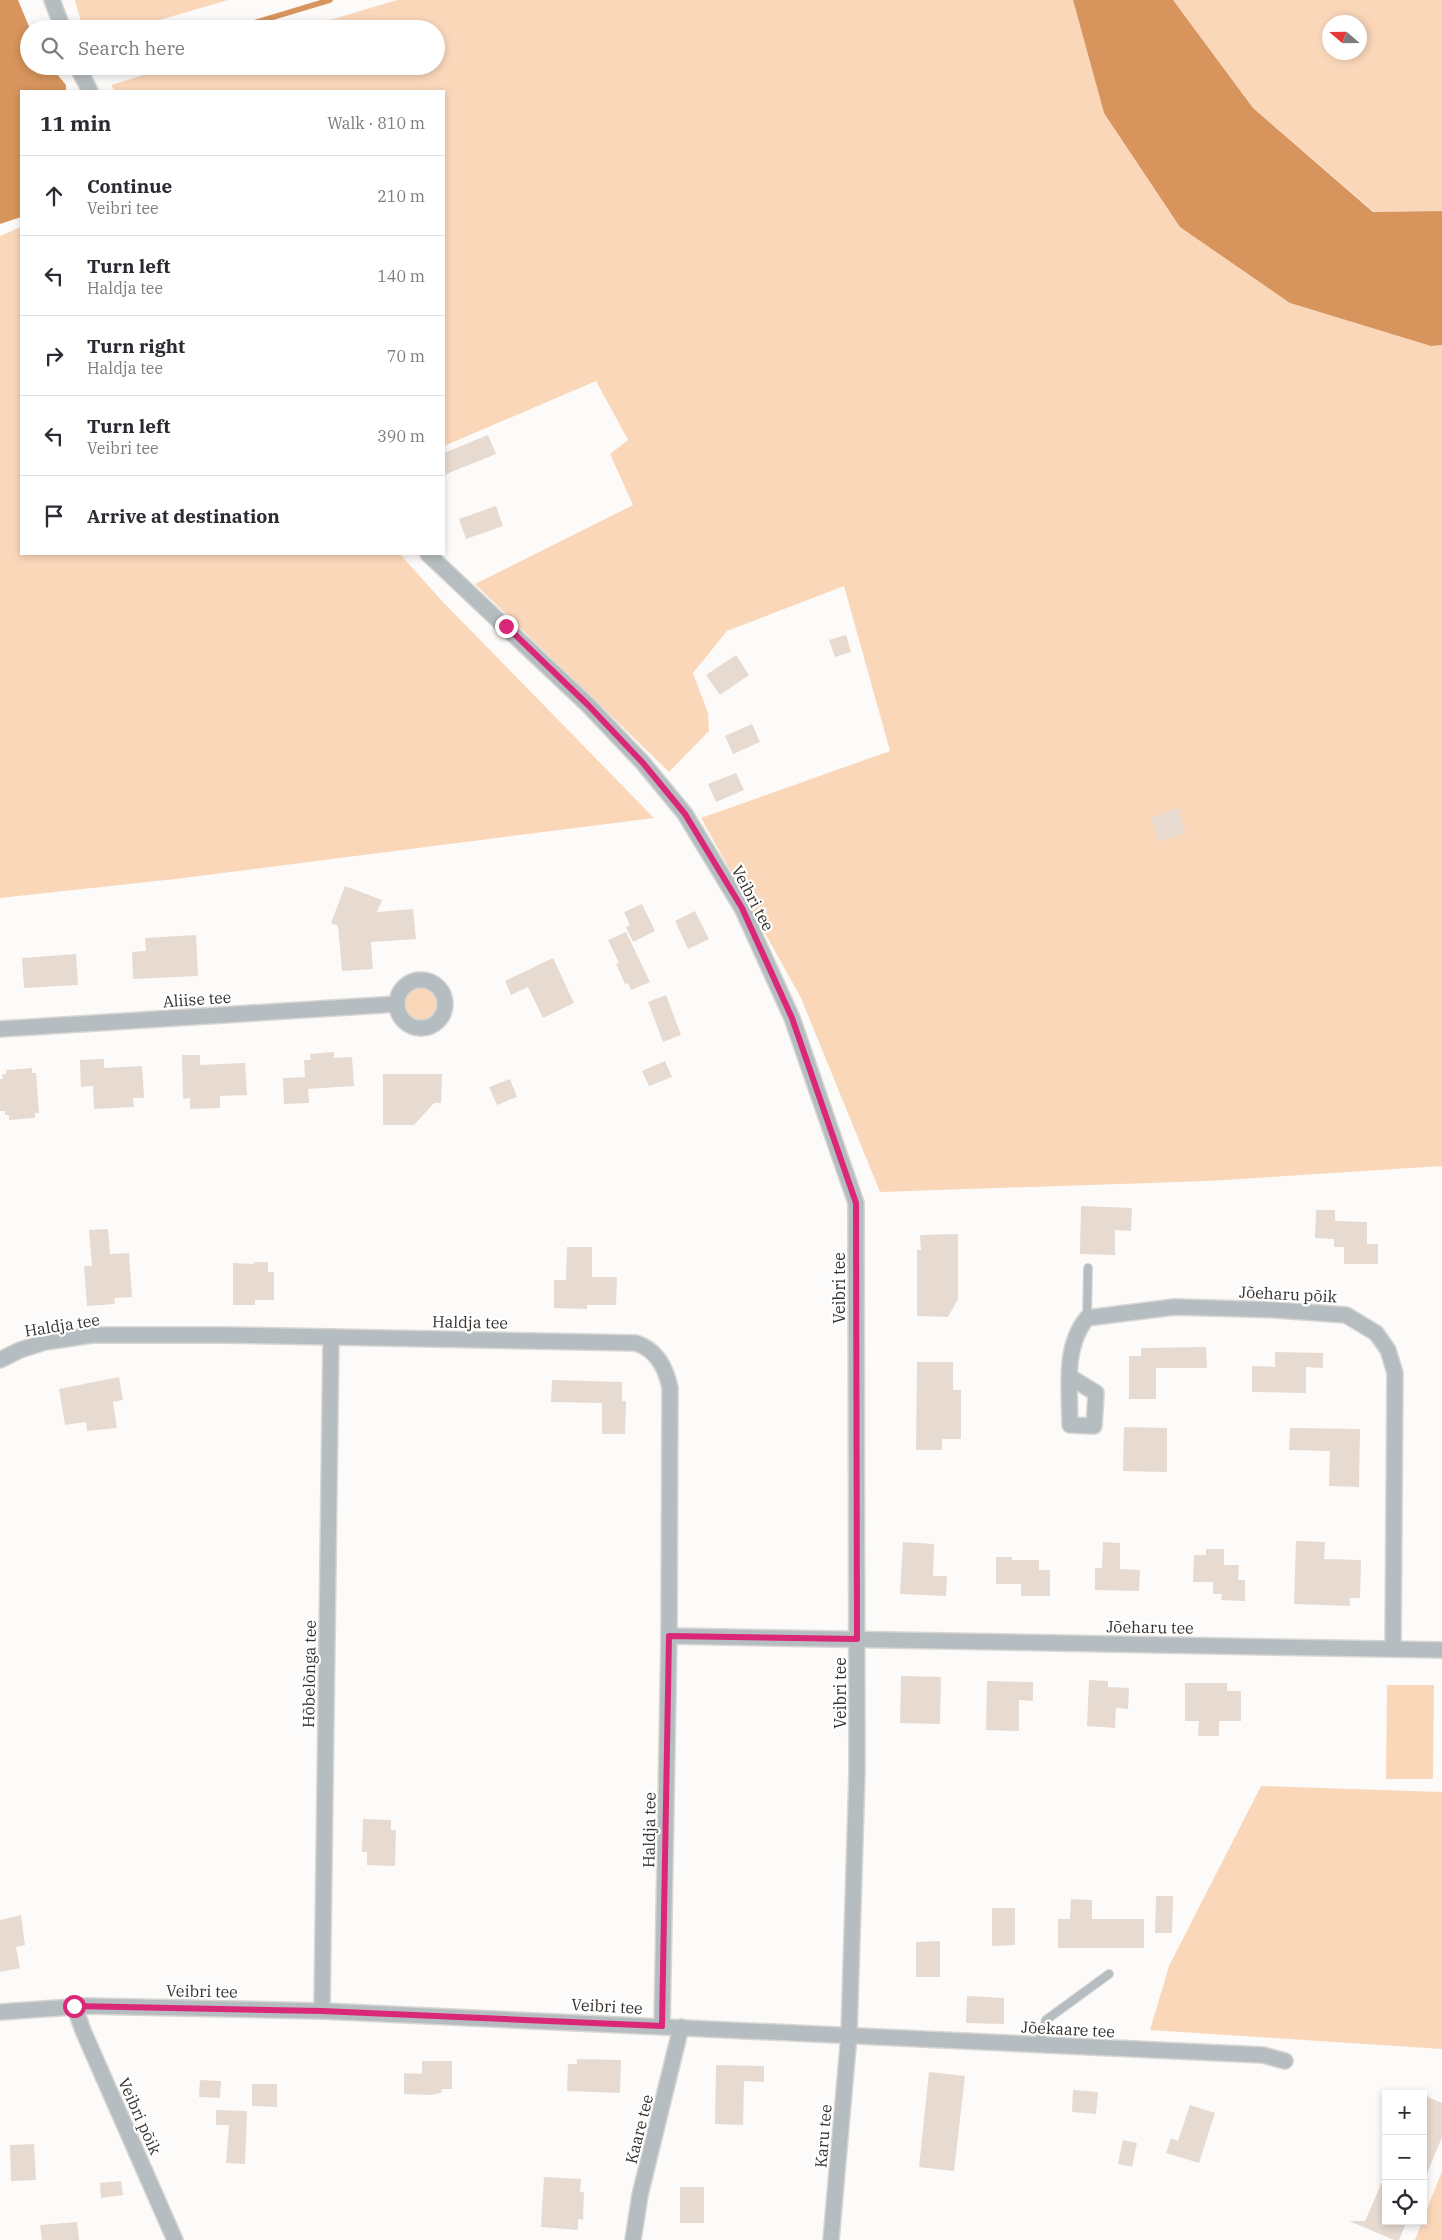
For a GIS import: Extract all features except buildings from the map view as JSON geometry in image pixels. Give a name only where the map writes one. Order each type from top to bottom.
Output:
[{"type":"street","points":[[52,0],[60,20]]},
{"type":"street","points":[[82,75],[89,90]]},
{"type":"street","name":"Veibri tee","points":[[0,2012],[74,2006],[322,2011],[849,2035],[858,1772],[856,1203],[792,1018],[742,908],[685,814],[643,763],[588,705],[429,555]]},
{"type":"street","name":"Aliise tee","points":[[0,1029],[396,1004]]},
{"type":"street","name":"Jõeharu põik","points":[[1087,1318],[1174,1307],[1276,1310],[1346,1315],[1376,1333],[1388,1350],[1395,1373],[1394,1649]]},
{"type":"street","points":[[1070,1377],[1072,1347],[1079,1327],[1087,1318]]},
{"type":"street","name":"Haldja tee","points":[[0,1360],[20,1350],[44,1342],[92,1335],[331,1337],[636,1343],[648,1348],[662,1365],[670,1388],[669,1636],[662,2026]]},
{"type":"street","name":"Hõbelõnga tee","points":[[322,2011],[331,1337]]},
{"type":"street","points":[[669,1636],[857,1639]]},
{"type":"street","name":"Jõeharu tee","points":[[857,1639],[1442,1650]]},
{"type":"street","name":"Veibri põik","points":[[74,2006],[174,2240]]},
{"type":"street","name":"Kaare tee","points":[[633,2240],[640,2195],[682,2027]]},
{"type":"street","name":"Jõekaare tee","points":[[849,2035],[1262,2055],[1285,2061]]},
{"type":"street","name":"Karu tee","points":[[832,2240],[849,2035]]},
{"type":"lane","points":[[1087,1318],[1088,1268]]},
{"type":"lane","points":[[1038,2045],[1046,2020],[1109,1974]]},
{"type":"shaded area","points":[[0,0],[18,0],[26,20],[20,20],[20,75],[58,75],[66,85],[66,90],[20,90],[20,217],[0,224]]},
{"type":"shaded area","points":[[75,0],[228,0],[160,20],[81,20]]},
{"type":"shaded area","points":[[397,0],[1073,0],[1104,113],[1290,303],[1431,346],[1442,345],[1442,1166],[1208,1181],[880,1192],[801,998],[701,818],[890,751],[844,586],[727,631],[693,673],[708,713],[709,731],[669,772],[475,584],[633,505],[610,454],[628,440],[596,381],[445,446],[445,90],[114,90],[111,85],[144,75],[445,75],[445,20],[330,20]]},
{"type":"shaded area","points":[[1073,0],[1173,0],[1253,108],[1373,212],[1442,211],[1442,345],[1431,346],[1290,303],[1180,227],[1104,113]]},
{"type":"shaded area","points":[[1173,0],[1442,0],[1442,211],[1374,212],[1253,108]]},
{"type":"shaded area","points":[[20,227],[20,555],[401,555],[441,600],[654,818],[175,879],[0,898],[0,236]]},
{"type":"shaded area","points":[[421,985],[434,991],[440,1004],[434,1017],[421,1023],[408,1017],[402,1004],[408,991]]},
{"type":"shaded area","points":[[1387,1685],[1434,1685],[1433,1779],[1386,1779]]},
{"type":"shaded area","points":[[1261,1786],[1442,1792],[1442,2049],[1150,2030],[1169,1966]]},
{"type":"shaded area","points":[[1442,2171],[1442,2240],[1415,2240],[1421,2225],[1427,2225],[1427,2209]]},
{"type":"waterway","points":[[264,20],[330,0]]},
{"type":"route","points":[[74,2006],[322,2011],[662,2026],[664,1999],[669,1636],[857,1639],[856,1203],[792,1018],[742,908],[685,814],[643,763],[588,705],[506,626]]}]
